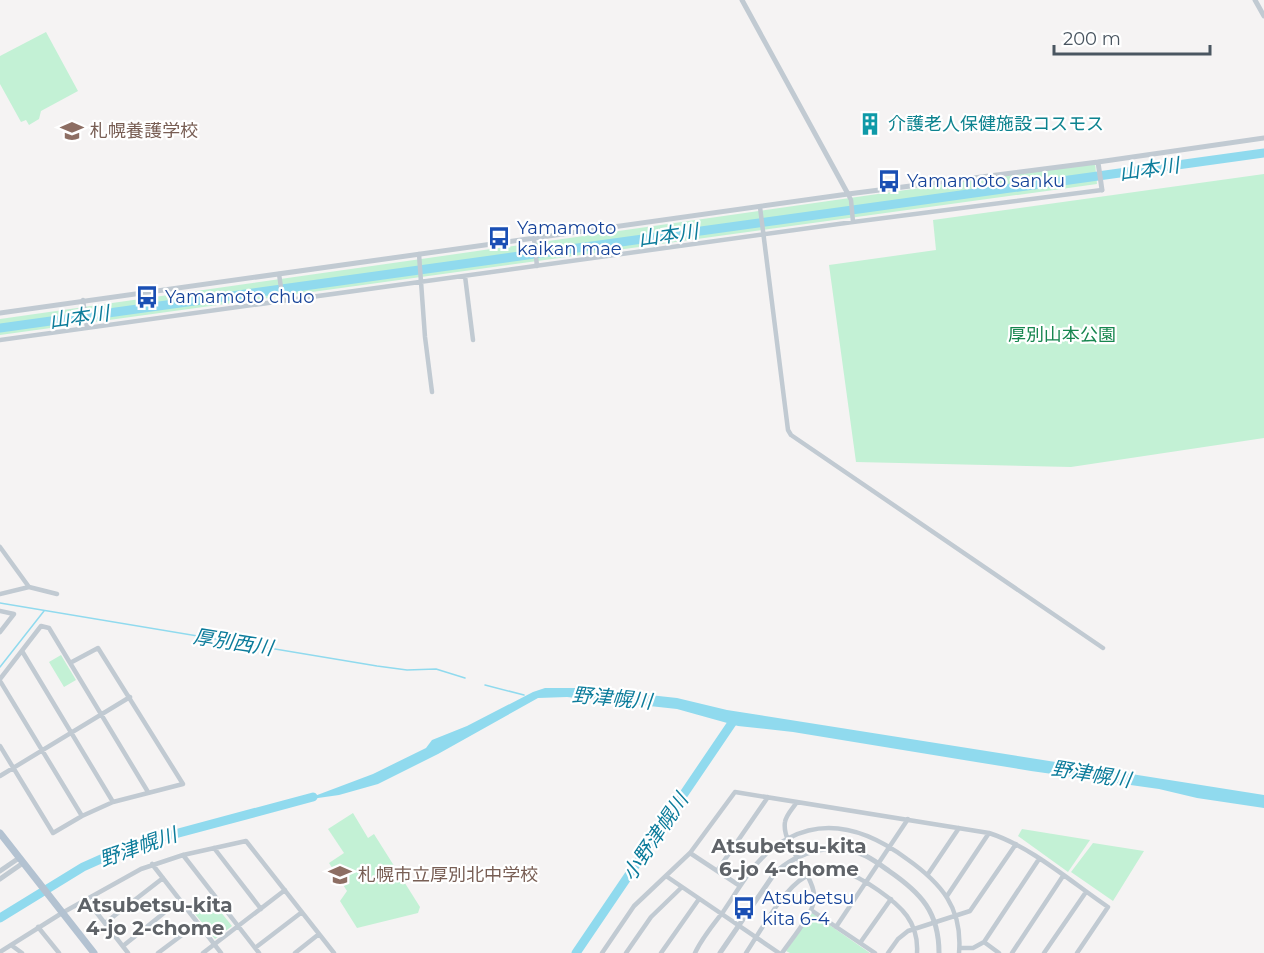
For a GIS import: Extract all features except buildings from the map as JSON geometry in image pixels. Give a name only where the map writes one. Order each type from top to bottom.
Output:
[{"type":"main road","points":[[0,833],[94,953]]},
{"type":"street","points":[[742,0],[848,194],[854,220]]},
{"type":"street","points":[[1256,0],[1264,16]]},
{"type":"street","points":[[0,313],[1264,138]]},
{"type":"street","points":[[0,340],[854,220],[1101,188],[1098,162]]},
{"type":"street","points":[[760,207],[788,430],[791,435],[1103,648]]},
{"type":"street","points":[[534,239],[537,264]]},
{"type":"street","points":[[419,254],[432,392]]},
{"type":"street","points":[[279,274],[283,299]]},
{"type":"street","points":[[465,276],[473,340]]},
{"type":"street","points":[[83,300],[87,326]]},
{"type":"street","points":[[0,547],[29,587]]},
{"type":"street","points":[[0,594],[29,587],[57,594]]},
{"type":"street","points":[[0,611],[14,614],[0,632]]},
{"type":"street","points":[[82,816],[0,680],[41,626],[49,628],[148,792]]},
{"type":"street","points":[[0,746],[53,832],[113,802],[183,784],[98,648],[70,663]]},
{"type":"street","points":[[22,651],[113,802]]},
{"type":"street","points":[[0,776],[130,698]]},
{"type":"street","points":[[602,953],[634,906],[690,853],[735,792],[989,833],[1016,844],[1108,907],[1077,953]]},
{"type":"street","points":[[717,871],[768,797]]},
{"type":"street","points":[[666,876],[781,953],[811,910],[814,901],[814,894],[807,876],[787,838],[785,821],[797,802]]},
{"type":"street","points":[[836,927],[908,819]]},
{"type":"street","points":[[694,953],[762,857],[787,838],[814,829],[832,828],[864,833],[890,846],[928,874],[947,896],[956,916],[959,951],[973,948],[984,942],[1039,859]]},
{"type":"street","points":[[928,874],[959,828]]},
{"type":"street","points":[[947,896],[989,833]]},
{"type":"street","points":[[0,952],[86,899],[152,864],[246,841],[331,952]]},
{"type":"street","points":[[888,953],[903,933],[970,911],[1016,844]]},
{"type":"street","points":[[214,848],[261,909]]},
{"type":"street","points":[[720,953],[774,874],[796,856],[820,849],[842,849],[866,856],[917,892],[928,907],[934,923],[939,953]]},
{"type":"street","points":[[690,853],[740,886]]},
{"type":"street","points":[[183,855],[257,951],[302,912]]},
{"type":"street","points":[[0,871],[24,863]]},
{"type":"street","points":[[0,879],[24,863]]},
{"type":"street","points":[[152,864],[221,953]]},
{"type":"street","points":[[746,953],[788,891],[807,876],[837,870],[853,874],[866,882],[891,899],[907,915],[914,929],[917,953]]},
{"type":"street","points":[[1012,953],[1063,876]]},
{"type":"street","points":[[105,923],[163,878]]},
{"type":"street","points":[[626,953],[651,917],[682,887]]},
{"type":"street","points":[[203,953],[285,890]]},
{"type":"street","points":[[1044,953],[1086,892]]},
{"type":"street","points":[[86,899],[128,953]]},
{"type":"street","points":[[661,953],[699,899]]},
{"type":"street","points":[[860,943],[891,899]]},
{"type":"street","points":[[123,946],[180,900]]},
{"type":"street","points":[[811,910],[875,953]]},
{"type":"street","points":[[158,953],[198,922]]},
{"type":"street","points":[[39,927],[58,952]]},
{"type":"street","points":[[295,953],[319,934]]},
{"type":"street","points":[[984,942],[999,953]]},
{"type":"street","points":[[11,945],[22,953]]},
{"type":"green space","points":[[46,32],[78,91],[41,111],[39,119],[29,125],[26,120],[21,122],[0,84],[0,56]]},
{"type":"green space","points":[[1095,163],[1097,184],[0,335],[0,319]]},
{"type":"green space","name":"厚別山本公園","points":[[1264,174],[1264,438],[1071,467],[856,462],[829,265],[936,250],[933,220]]},
{"type":"green space","points":[[61,655],[76,680],[64,687],[49,662]]},
{"type":"green space","points":[[353,813],[368,838],[374,834],[420,907],[418,913],[357,928],[340,901],[347,891],[329,863],[344,853],[328,829]]},
{"type":"green space","points":[[1022,829],[1090,840],[1068,872],[1018,836]]},
{"type":"green space","points":[[1093,843],[1144,851],[1113,901],[1071,872]]},
{"type":"green space","points":[[212,901],[232,926],[215,939],[195,914]]},
{"type":"green space","points":[[812,913],[870,953],[790,953],[786,951]]},
{"type":"water","points":[[545,688],[585,688],[677,698],[727,710],[1264,795],[1264,808],[1197,798],[1159,789],[1031,771],[793,732],[738,726],[677,709],[567,697],[538,698],[438,754],[378,784],[339,795],[304,800],[373,774],[426,748],[432,740],[467,726]]},
{"type":"waterway","name":"山本川","points":[[0,328],[1264,153]]},
{"type":"waterway","name":"厚別西川","points":[[0,603],[377,666],[407,670],[436,669],[465,678]]},
{"type":"waterway","points":[[0,667],[44,611]]},
{"type":"waterway","name":"厚別西川","points":[[485,685],[524,695]]},
{"type":"waterway","name":"小野津幌川","points":[[576,953],[734,720]]},
{"type":"waterway","name":"野津幌川","points":[[0,918],[83,867],[130,846],[313,797]]},
{"type":"place","name":"介護老人保健施設コスモス","points":[[870,124]]},
{"type":"place","name":"札幌養護学校","points":[[72,131]]},
{"type":"place","name":"Yamamoto sanku","points":[[889,181]]},
{"type":"place","name":"Yamamoto kaikan mae","points":[[499,238]]},
{"type":"place","name":"Yamamoto chuo","points":[[147,297]]},
{"type":"place","name":"札幌市立厚別北中学校","points":[[340,875]]},
{"type":"place","name":"Atsubetsu kita 6-4","points":[[744,908]]},
{"type":"district","name":"Atsubetsu-kita 6-jo 4-chome","points":[[789,858]]},
{"type":"district","name":"Atsubetsu-kita 4-jo 2-chome","points":[[155,916]]}]
